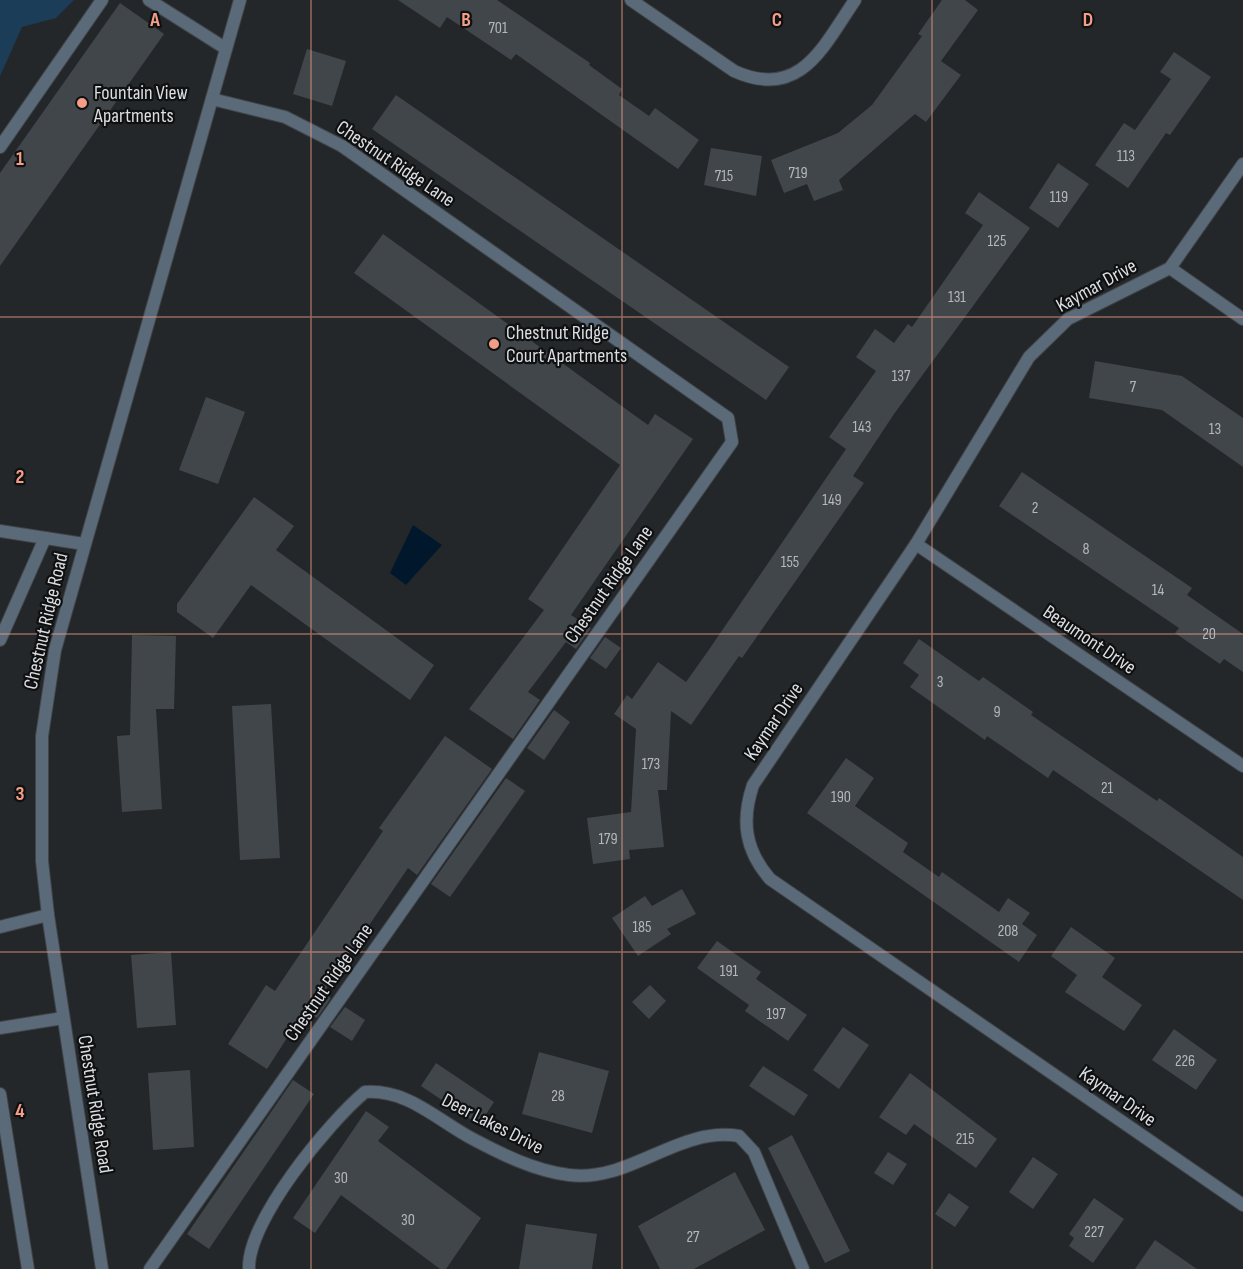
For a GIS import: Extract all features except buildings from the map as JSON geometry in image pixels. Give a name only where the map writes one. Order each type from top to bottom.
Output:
[{"type":"street","points":[[0,147],[102,0]]},
{"type":"street","points":[[148,0],[225,48]]},
{"type":"street","name":"Chestnut Ridge Road","points":[[102,1269],[48,915],[42,861],[42,736],[55,650],[240,0]]},
{"type":"street","points":[[631,0],[734,71],[752,79],[772,80],[792,76],[807,68],[855,0]]},
{"type":"street","name":"Chestnut Ridge Lane","points":[[150,1269],[732,442],[728,418],[342,146],[285,117],[212,99]]},
{"type":"street","name":"Kaymar Drive","points":[[1243,164],[1170,268],[1068,319],[1029,357],[916,544],[753,785],[747,803],[745,822],[748,844],[757,864],[770,879],[1243,1205]]},
{"type":"street","points":[[1170,268],[1243,319]]},
{"type":"street","points":[[0,531],[84,544]]},
{"type":"street","points":[[0,640],[45,538]]},
{"type":"street","name":"Beaumont Drive","points":[[916,544],[1243,766]]},
{"type":"street","points":[[1,924],[48,915]]},
{"type":"street","points":[[0,1028],[63,1018]]},
{"type":"street","name":"Deer Lakes Drive","points":[[249,1269],[252,1245],[264,1221],[325,1130],[365,1092],[385,1091],[409,1100],[472,1138],[539,1169],[570,1175],[603,1175],[707,1134],[739,1136],[754,1152],[803,1269]]},
{"type":"street","points":[[0,1094],[28,1269]]},
{"type":"shaded area","points":[[0,0],[74,0],[56,18],[22,27],[0,76]]},
{"type":"shaded area","points":[[413,525],[442,545],[406,585],[390,573]]},
{"type":"place","name":"Fountain View Apartments","points":[[82,103]]},
{"type":"place","name":"Chestnut Ridge Court Apartments","points":[[494,344]]}]
